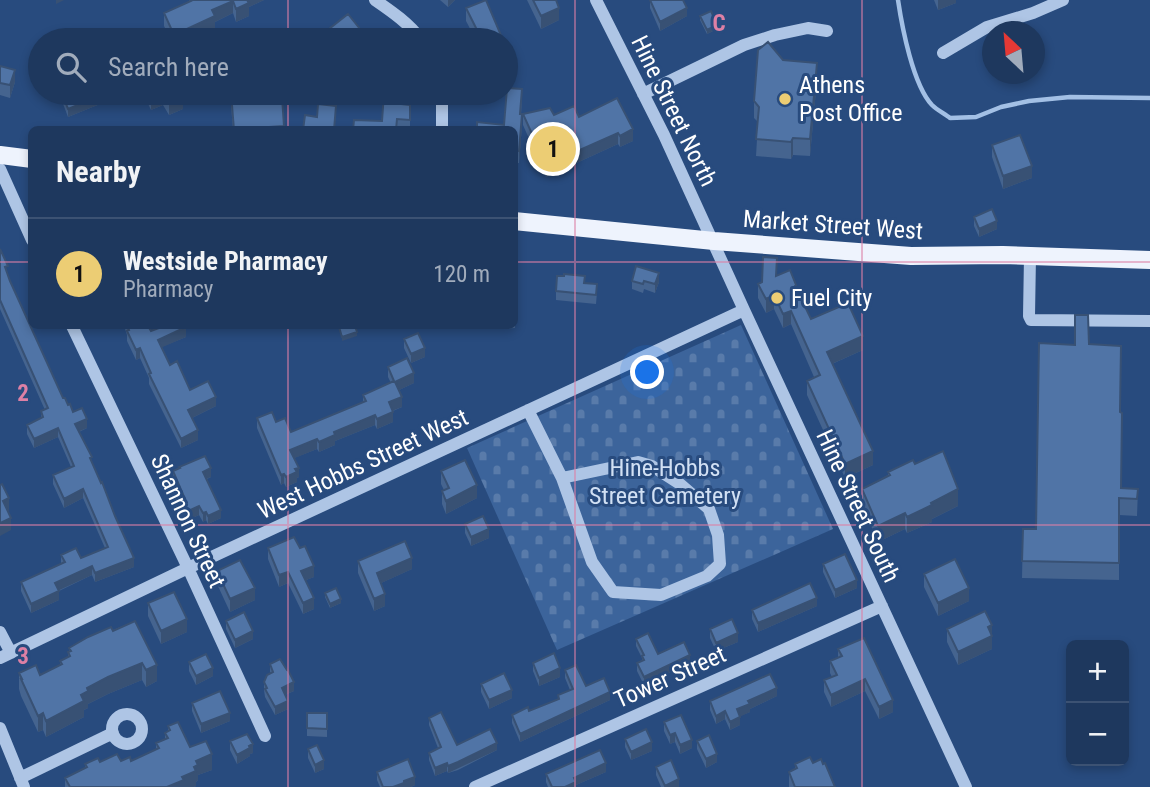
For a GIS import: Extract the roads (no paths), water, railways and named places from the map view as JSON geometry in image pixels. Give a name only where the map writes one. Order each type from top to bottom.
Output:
[{"type":"main road","points":[[0,155],[28,158]]},
{"type":"main road","name":"Market Street West","points":[[518,221],[713,242],[911,256],[1150,260]]},
{"type":"street","points":[[375,0],[410,28]]},
{"type":"street","name":"Hine Street North","points":[[596,0],[664,135],[713,242]]},
{"type":"street","points":[[943,53],[987,27],[1033,13],[1063,0]]},
{"type":"street","points":[[643,94],[744,45],[808,28],[827,31]]},
{"type":"street","points":[[442,105],[442,126]]},
{"type":"street","points":[[0,169],[28,231]]},
{"type":"street","name":"Hine Street South","points":[[713,242],[966,787]]},
{"type":"street","points":[[1030,256],[1031,320],[1150,321]]},
{"type":"street","name":"West Hobbs Street West","points":[[5,656],[188,568],[744,310]]},
{"type":"street","name":"Shannon Street","points":[[73,329],[265,736]]},
{"type":"street","points":[[528,410],[562,478],[592,562],[613,592],[661,595],[707,576],[720,564],[718,535],[709,509],[680,484],[652,466],[638,462],[562,478]]},
{"type":"street","name":"Tower Street","points":[[475,787],[882,606]]},
{"type":"street","points":[[0,632],[5,656]]},
{"type":"street","points":[[0,728],[22,783],[113,733]]},
{"type":"waterway","points":[[898,0],[909,55],[919,84],[932,105],[950,118],[976,117],[1001,107],[1029,101],[1070,97],[1150,98]]},
{"type":"place","name":"Athens Post Office","points":[[785,99]]},
{"type":"place","name":"Westside Pharmacy","points":[[553,149]]},
{"type":"place","name":"Fuel City","points":[[777,298]]},
{"type":"park label","name":"Hine-Hobbs Street Cemetery","points":[[665,482]]}]
